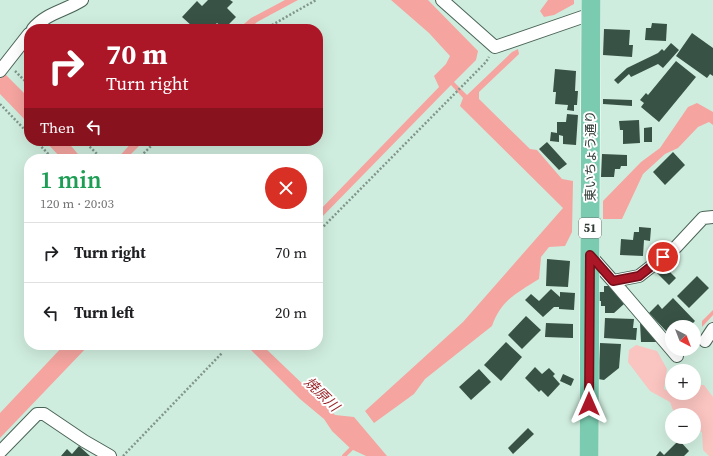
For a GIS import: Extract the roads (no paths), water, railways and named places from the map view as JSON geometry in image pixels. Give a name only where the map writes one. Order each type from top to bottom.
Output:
[{"type":"main road","name":"東いちょう通り","points":[[589,456],[591,7]]},
{"type":"street","points":[[37,24],[50,14],[82,0]]},
{"type":"street","points":[[442,0],[495,47],[591,7]]},
{"type":"street","points":[[3,66],[24,40]]},
{"type":"street","points":[[613,281],[639,276],[676,247],[703,218],[713,218]]},
{"type":"street","points":[[590,255],[665,342]]},
{"type":"street","points":[[705,341],[713,329]]},
{"type":"street","points":[[0,452],[36,414],[44,414],[84,441],[110,456]]},
{"type":"waterway","points":[[344,456],[354,446]]},
{"type":"water label","name":"焼原川","points":[[322,394]]}]
